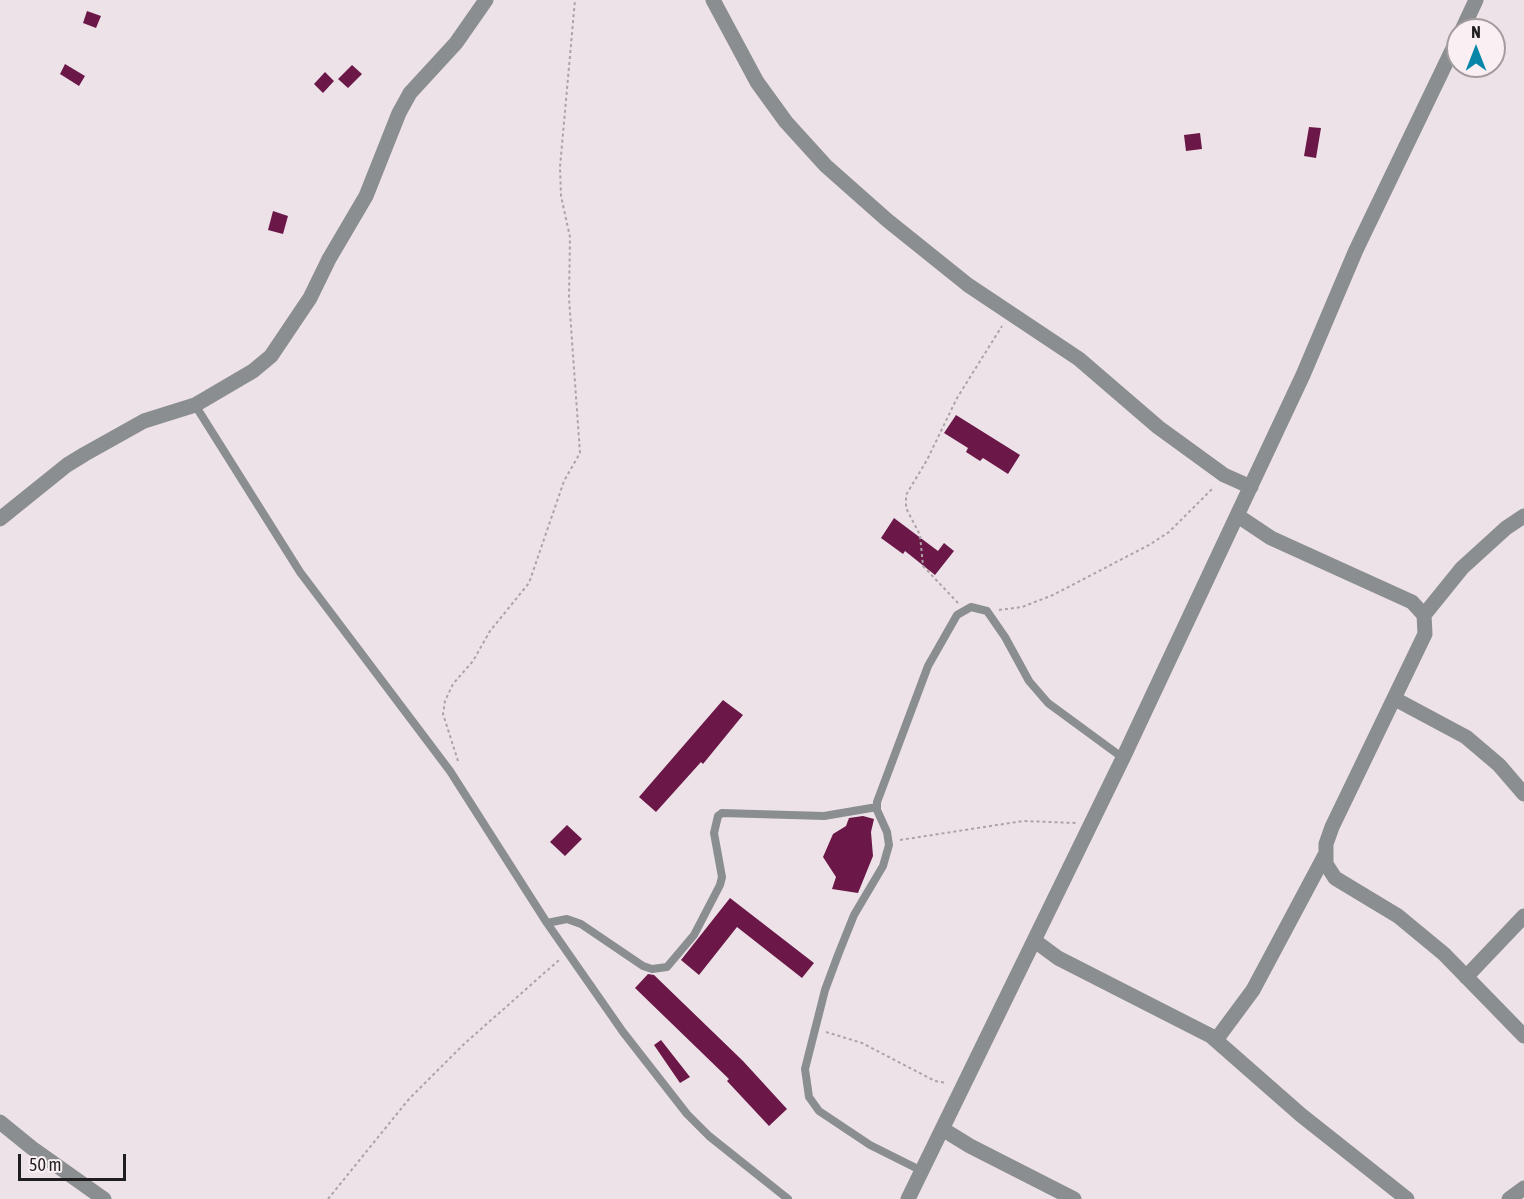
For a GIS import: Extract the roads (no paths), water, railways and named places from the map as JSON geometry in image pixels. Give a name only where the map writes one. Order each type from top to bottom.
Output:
[{"type":"street","points":[[0,519],[67,465],[144,421],[195,405],[253,370],[284,339],[366,196],[399,113],[410,93],[456,43],[486,0]]},
{"type":"street","points":[[713,0],[757,82],[786,122],[826,166],[886,220],[968,285],[1078,359],[1158,427],[1224,475],[1251,487]]},
{"type":"street","points":[[1468,18],[1476,0]]},
{"type":"street","points":[[908,1199],[965,1087],[1238,516],[1303,375],[1356,250],[1446,63]]},
{"type":"street","points":[[1216,1040],[1253,990],[1325,855],[1332,827],[1425,634],[1424,615],[1412,602],[1271,538],[1238,516]]},
{"type":"street","points":[[1424,615],[1462,568],[1506,528],[1524,516]]},
{"type":"street","points":[[1395,699],[1466,737],[1499,765],[1524,794]]},
{"type":"street","points":[[1325,855],[1329,871],[1335,878],[1398,916],[1466,977],[1524,1036]]},
{"type":"street","points":[[1466,977],[1524,916]]},
{"type":"street","points":[[1035,941],[1058,958],[1152,1004],[1216,1040],[1300,1115],[1407,1199]]},
{"type":"street","points":[[0,1122],[32,1148],[104,1199]]},
{"type":"street","points":[[944,1130],[970,1146],[1074,1199]]},
{"type":"street","points":[[1509,1199],[1524,1188]]},
{"type":"lane","points":[[195,405],[300,572],[450,771],[547,923],[649,1068],[687,1114],[709,1136],[788,1199]]},
{"type":"lane","points":[[922,1172],[870,1145],[819,1112],[809,1097],[805,1069],[815,1028],[847,930],[883,866],[888,841],[877,807],[928,666],[946,633],[963,610],[978,607],[987,611],[1005,637],[1029,681],[1048,703],[1123,758]]},
{"type":"lane","points":[[547,923],[567,919],[581,924],[643,966],[652,969],[667,967],[694,935],[720,885],[722,878],[714,832],[718,816],[722,813],[824,816],[877,807]]}]
